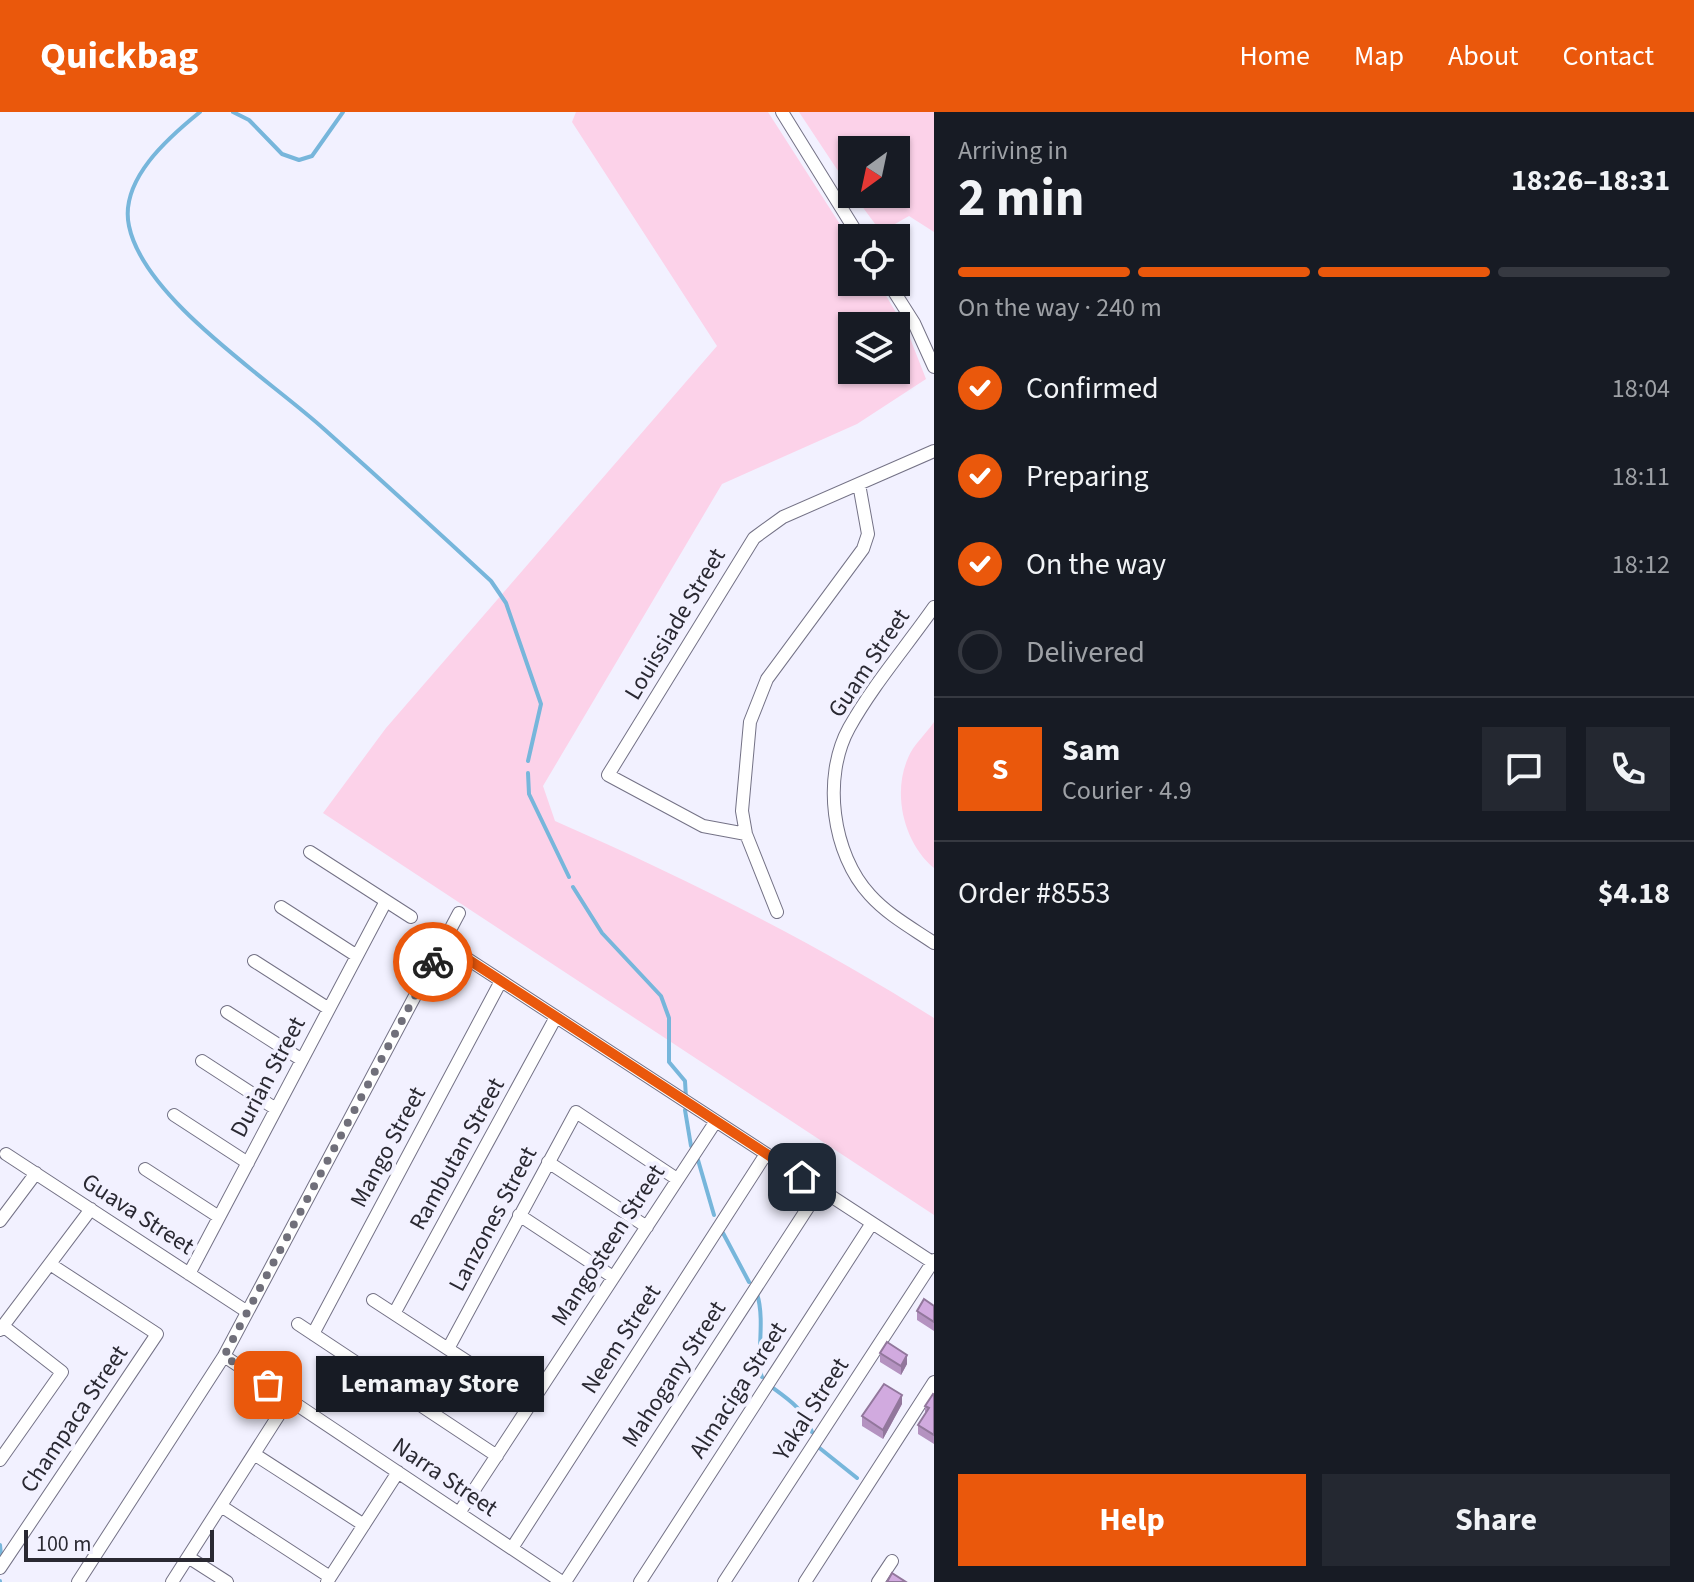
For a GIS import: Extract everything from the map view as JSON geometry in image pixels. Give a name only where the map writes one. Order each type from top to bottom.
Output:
[{"type":"street","points":[[782,112],[851,224]]},
{"type":"street","points":[[897,296],[914,323],[934,367]]},
{"type":"street","name":"Louissiade Street","points":[[746,834],[732,834],[703,826],[608,775],[754,538],[783,517],[934,451]]},
{"type":"street","points":[[777,912],[746,834],[742,785],[756,699],[767,679],[863,549],[868,534],[859,484]]},
{"type":"street","name":"Guam Street","points":[[934,607],[930,622],[848,729],[838,754],[835,793],[844,852],[856,877],[884,909],[934,943]]},
{"type":"street","points":[[310,852],[411,917]]},
{"type":"street","name":"Durian Street","points":[[189,1274],[386,901]]},
{"type":"street","points":[[281,907],[357,956]]},
{"type":"street","points":[[78,1582],[224,1356],[459,913]]},
{"type":"street","points":[[443,943],[933,1261]]},
{"type":"street","points":[[254,961],[329,1009]]},
{"type":"street","name":"Mango Street","points":[[313,1334],[501,981]]},
{"type":"street","points":[[227,1012],[302,1060]]},
{"type":"street","name":"Rambutan Street","points":[[395,1312],[556,1017]]},
{"type":"street","points":[[202,1061],[276,1109]]},
{"type":"street","name":"Lanzones Street","points":[[449,1347],[576,1112],[677,1179]]},
{"type":"street","points":[[174,1115],[248,1163]]},
{"type":"street","name":"Mangosteen Street","points":[[459,1513],[716,1121]]},
{"type":"street","name":"Guava Street","points":[[6,1154],[246,1311]]},
{"type":"street","name":"Neem Street","points":[[512,1548],[766,1154]]},
{"type":"street","points":[[548,1162],[647,1227]]},
{"type":"street","points":[[145,1169],[219,1217]]},
{"type":"street","points":[[0,1221],[36,1173]]},
{"type":"street","name":"Mahogany Street","points":[[564,1582],[820,1189]]},
{"type":"street","points":[[0,1460],[62,1372],[2,1328],[91,1209]]},
{"type":"street","points":[[519,1215],[613,1277]]},
{"type":"street","name":"Almaciga Street","points":[[640,1582],[872,1223]]},
{"type":"street","name":"Yakal Street","points":[[724,1582],[933,1261]]},
{"type":"street","name":"Champaca Street","points":[[0,1568],[157,1334],[50,1264]]},
{"type":"street","points":[[373,1300],[531,1403]]},
{"type":"street","points":[[298,1324],[497,1456]]},
{"type":"street","name":"Narra Street","points":[[224,1356],[564,1582]]},
{"type":"street","points":[[805,1582],[934,1382]]},
{"type":"street","points":[[172,1582],[289,1399]]},
{"type":"street","points":[[254,1454],[364,1525]]},
{"type":"street","points":[[221,1506],[329,1579],[398,1472]]},
{"type":"street","points":[[188,1557],[227,1582]]},
{"type":"street","points":[[878,1582],[892,1561]]},
{"type":"shaded area","points":[[576,112],[768,112],[840,224],[838,296],[886,296],[896,312],[838,312],[838,384],[910,384],[910,338],[926,379],[857,424],[722,484],[543,786],[555,821],[748,912],[934,1018],[934,1215],[323,813],[386,728],[717,346],[572,122]]},
{"type":"shaded area","points":[[799,112],[934,112],[934,232],[909,216],[895,224],[875,224],[863,208],[910,208],[910,136],[838,136],[838,171]]},
{"type":"shaded area","points":[[934,722],[934,868],[908,832],[901,787],[910,753]]},
{"type":"building","points":[[924,1299],[934,1306],[934,1322],[917,1311]]},
{"type":"building","points":[[887,1342],[907,1355],[901,1366],[880,1353]]},
{"type":"building","points":[[884,1384],[902,1395],[883,1430],[862,1416]]},
{"type":"building","points":[[933,1394],[934,1435],[918,1425],[929,1408],[925,1406]]},
{"type":"building","points":[[892,1573],[906,1582],[887,1582]]},
{"type":"waterway","points":[[200,112],[149,161],[132,192],[128,209],[129,226],[139,254],[158,281],[212,336],[324,429],[491,581],[506,603],[541,704],[528,761]]},
{"type":"waterway","points":[[233,112],[249,120],[282,154],[299,160],[312,156],[343,112]]},
{"type":"waterway","points":[[528,773],[529,794],[569,877]]},
{"type":"waterway","points":[[573,887],[602,933],[661,996],[669,1018],[669,1062],[685,1081],[686,1098]]},
{"type":"waterway","points":[[685,1110],[691,1146]]},
{"type":"waterway","points":[[698,1160],[714,1215]]},
{"type":"waterway","points":[[723,1233],[749,1282]]},
{"type":"waterway","points":[[757,1294],[761,1317],[762,1377]]},
{"type":"waterway","points":[[773,1388],[801,1412],[812,1432]]},
{"type":"waterway","points":[[817,1446],[857,1478]]},
{"type":"waterway","points":[[0,1545],[1,1555]]},
{"type":"way so far","points":[[268,1385],[224,1356],[433,962]]},
{"type":"place","name":"Lemamay Store","points":[[268,1385]]},
{"type":"route","points":[[433,962],[443,943],[802,1177]]}]
